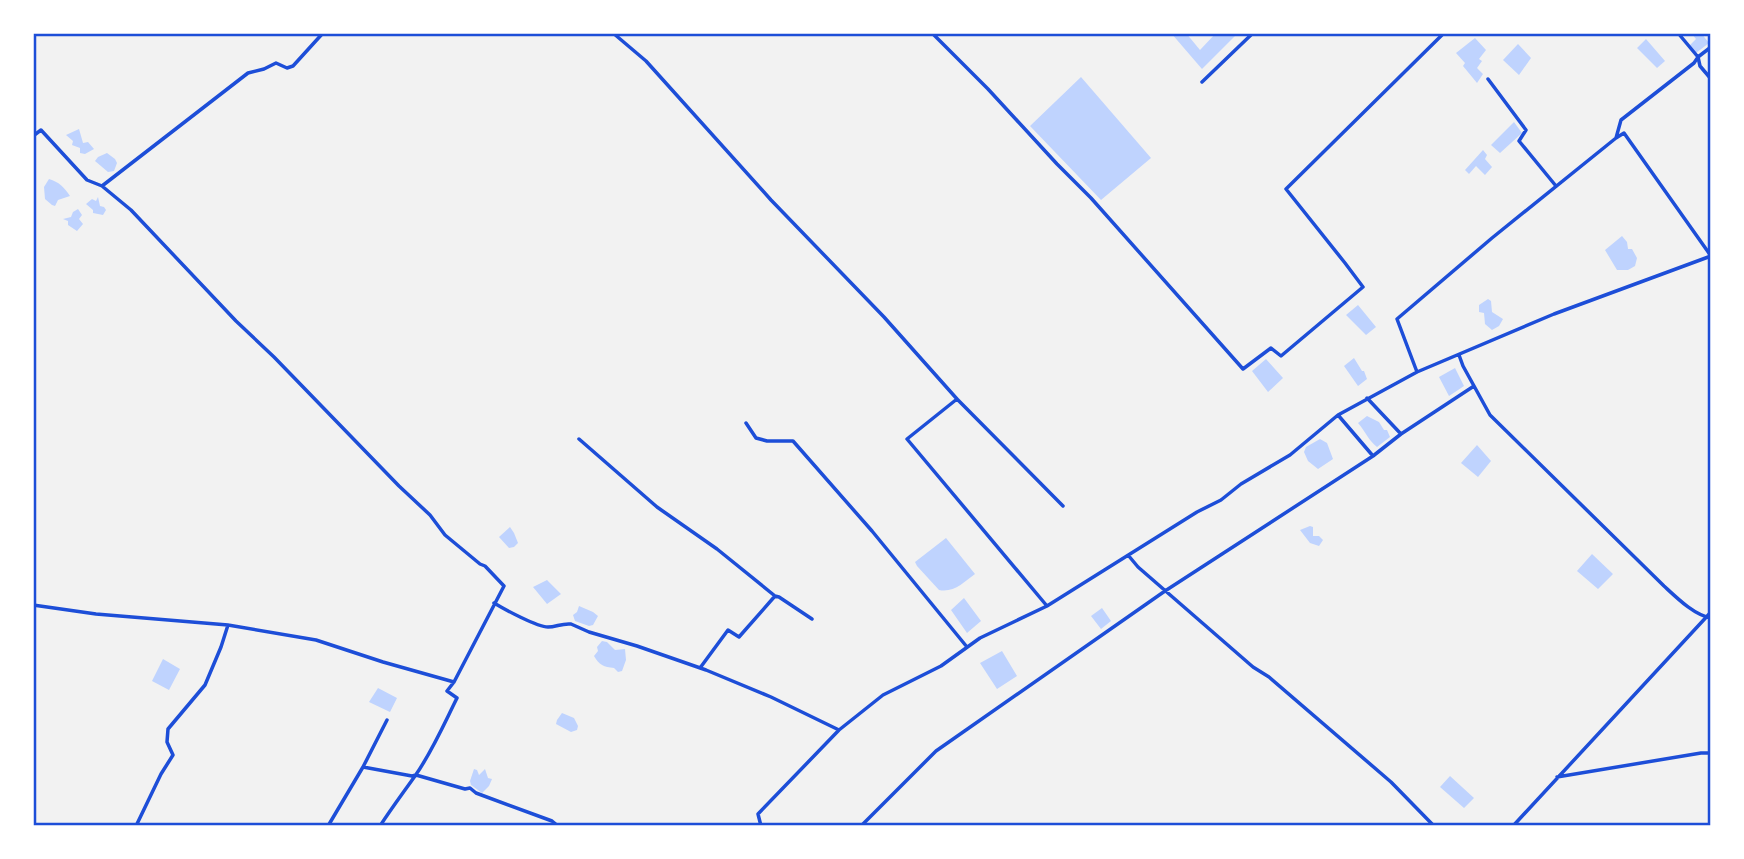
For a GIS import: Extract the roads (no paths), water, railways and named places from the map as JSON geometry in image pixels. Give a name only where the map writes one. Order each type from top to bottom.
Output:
[{"type":"street","points":[[102,186],[248,73],[276,63],[287,68],[293,66],[323,33]]},
{"type":"street","points":[[613,33],[646,61],[771,200],[884,317],[957,399],[1063,506]]},
{"type":"street","points":[[932,33],[1091,198],[1243,369],[1271,348],[1281,356],[1363,287],[1286,189],[1444,33]]},
{"type":"street","points":[[1202,82],[1253,33]]},
{"type":"street","points":[[1678,33],[1698,57],[1700,66],[1711,79]]},
{"type":"street","points":[[1616,138],[1621,120],[1711,47]]},
{"type":"street","points":[[1488,79],[1526,130],[1519,141],[1556,186]]},
{"type":"street","points":[[33,136],[41,130],[87,180],[102,186],[131,211],[429,515],[445,535],[485,566],[504,586],[447,691],[457,698],[416,775],[380,826]]},
{"type":"street","points":[[761,826],[758,814],[839,730],[883,695],[941,666],[980,638],[1047,606],[1197,512],[1222,500],[1241,484],[1290,455],[1338,415],[1417,372],[1554,314],[1710,256],[1624,133],[1492,238],[1397,319],[1417,372]]},
{"type":"street","points":[[1459,355],[1490,415],[1664,586],[1682,602],[1708,618]]},
{"type":"street","points":[[860,826],[936,751],[1166,591],[1373,456],[1401,434],[1474,386]]},
{"type":"street","points":[[1367,398],[1401,434]]},
{"type":"street","points":[[957,399],[907,439],[1047,606]]},
{"type":"street","points":[[1338,415],[1373,456]]},
{"type":"street","points":[[747,423],[756,438],[767,442],[793,441],[872,531],[967,647]]},
{"type":"street","points":[[579,439],[657,507],[717,549],[775,596],[812,619]]},
{"type":"street","points":[[1128,555],[1138,568],[1391,782],[1434,826]]},
{"type":"street","points":[[700,668],[728,630],[739,637],[775,596]]},
{"type":"street","points":[[494,603],[547,628],[564,623],[571,624],[700,668],[771,697],[839,730]]},
{"type":"street","points":[[33,605],[96,614],[228,625],[316,639],[383,662],[454,681]]},
{"type":"street","points":[[1513,826],[1711,612]]},
{"type":"street","points":[[135,826],[173,755],[167,742],[168,729],[205,685],[228,625]]},
{"type":"street","points":[[328,826],[387,720]]},
{"type":"street","points":[[1557,778],[1711,753]]},
{"type":"street","points":[[363,767],[416,775],[465,789],[470,788],[476,793],[552,821],[558,826]]},
{"type":"water","points":[[1171,33],[1186,33],[1200,50],[1216,33],[1238,33],[1202,69]]},
{"type":"water","points":[[1691,33],[1701,33],[1709,43],[1696,53],[1689,46],[1696,39]]},
{"type":"water","points":[[1475,38],[1486,50],[1479,59],[1482,61],[1477,68],[1483,74],[1477,83],[1456,53]]},
{"type":"water","points":[[1646,39],[1665,61],[1657,68],[1637,48]]},
{"type":"water","points":[[1518,44],[1531,58],[1519,75],[1503,60]]},
{"type":"water","points":[[1081,77],[1151,158],[1101,200],[1030,126]]},
{"type":"water","points":[[1514,122],[1522,133],[1500,153],[1491,145]]},
{"type":"water","points":[[79,129],[83,143],[88,142],[94,149],[85,154],[72,145],[73,141],[66,135]]},
{"type":"water","points":[[1483,150],[1487,155],[1485,159],[1492,167],[1485,175],[1476,166],[1469,174],[1465,170]]},
{"type":"water","points":[[107,153],[117,163],[114,171],[108,172],[95,161]]},
{"type":"water","points":[[49,179],[61,185],[70,196],[58,200],[55,206],[45,199],[44,187]]},
{"type":"water","points":[[98,197],[100,206],[106,210],[103,215],[93,213],[86,204],[92,199],[96,201]]},
{"type":"water","points":[[78,209],[82,215],[79,219],[83,224],[77,231],[63,219],[71,217]]},
{"type":"water","points":[[1622,236],[1628,249],[1632,249],[1637,258],[1635,266],[1628,270],[1617,270],[1605,250]]},
{"type":"water","points":[[1488,299],[1491,301],[1492,312],[1503,319],[1499,326],[1492,330],[1485,324],[1484,313],[1479,312],[1479,305]]},
{"type":"water","points":[[1358,305],[1376,327],[1366,335],[1346,315]]},
{"type":"water","points":[[1354,358],[1367,379],[1358,386],[1344,366]]},
{"type":"water","points":[[1266,359],[1283,378],[1268,392],[1252,371]]},
{"type":"water","points":[[1455,368],[1464,386],[1449,396],[1439,377]]},
{"type":"water","points":[[1367,416],[1379,422],[1390,437],[1377,447],[1358,423]]},
{"type":"water","points":[[1320,439],[1327,443],[1333,459],[1318,469],[1308,461],[1304,452],[1306,447]]},
{"type":"water","points":[[1477,445],[1491,461],[1478,477],[1461,463]]},
{"type":"water","points":[[510,527],[518,543],[509,548],[499,537]]},
{"type":"water","points":[[1313,527],[1313,536],[1319,536],[1323,540],[1319,546],[1310,543],[1300,530]]},
{"type":"water","points":[[946,538],[975,574],[958,586],[944,591],[939,590],[915,562]]},
{"type":"water","points":[[1592,554],[1613,574],[1598,589],[1577,571]]},
{"type":"water","points":[[547,580],[561,594],[547,604],[533,587]]},
{"type":"water","points":[[964,598],[981,621],[967,633],[951,610]]},
{"type":"water","points":[[579,606],[598,616],[593,625],[575,621],[573,615]]},
{"type":"water","points":[[1102,608],[1111,621],[1101,629],[1091,616]]},
{"type":"water","points":[[602,641],[615,650],[625,649],[626,660],[622,671],[605,666],[594,656]]},
{"type":"water","points":[[1002,651],[1017,676],[997,689],[980,663]]},
{"type":"water","points":[[163,659],[180,669],[169,690],[152,681]]},
{"type":"water","points":[[378,688],[397,698],[390,712],[369,702]]},
{"type":"water","points":[[562,713],[574,718],[577,730],[571,732],[556,724]]},
{"type":"water","points":[[474,769],[479,775],[485,769],[488,778],[492,779],[482,793],[471,785]]},
{"type":"water","points":[[1450,776],[1474,798],[1464,808],[1440,787]]}]
